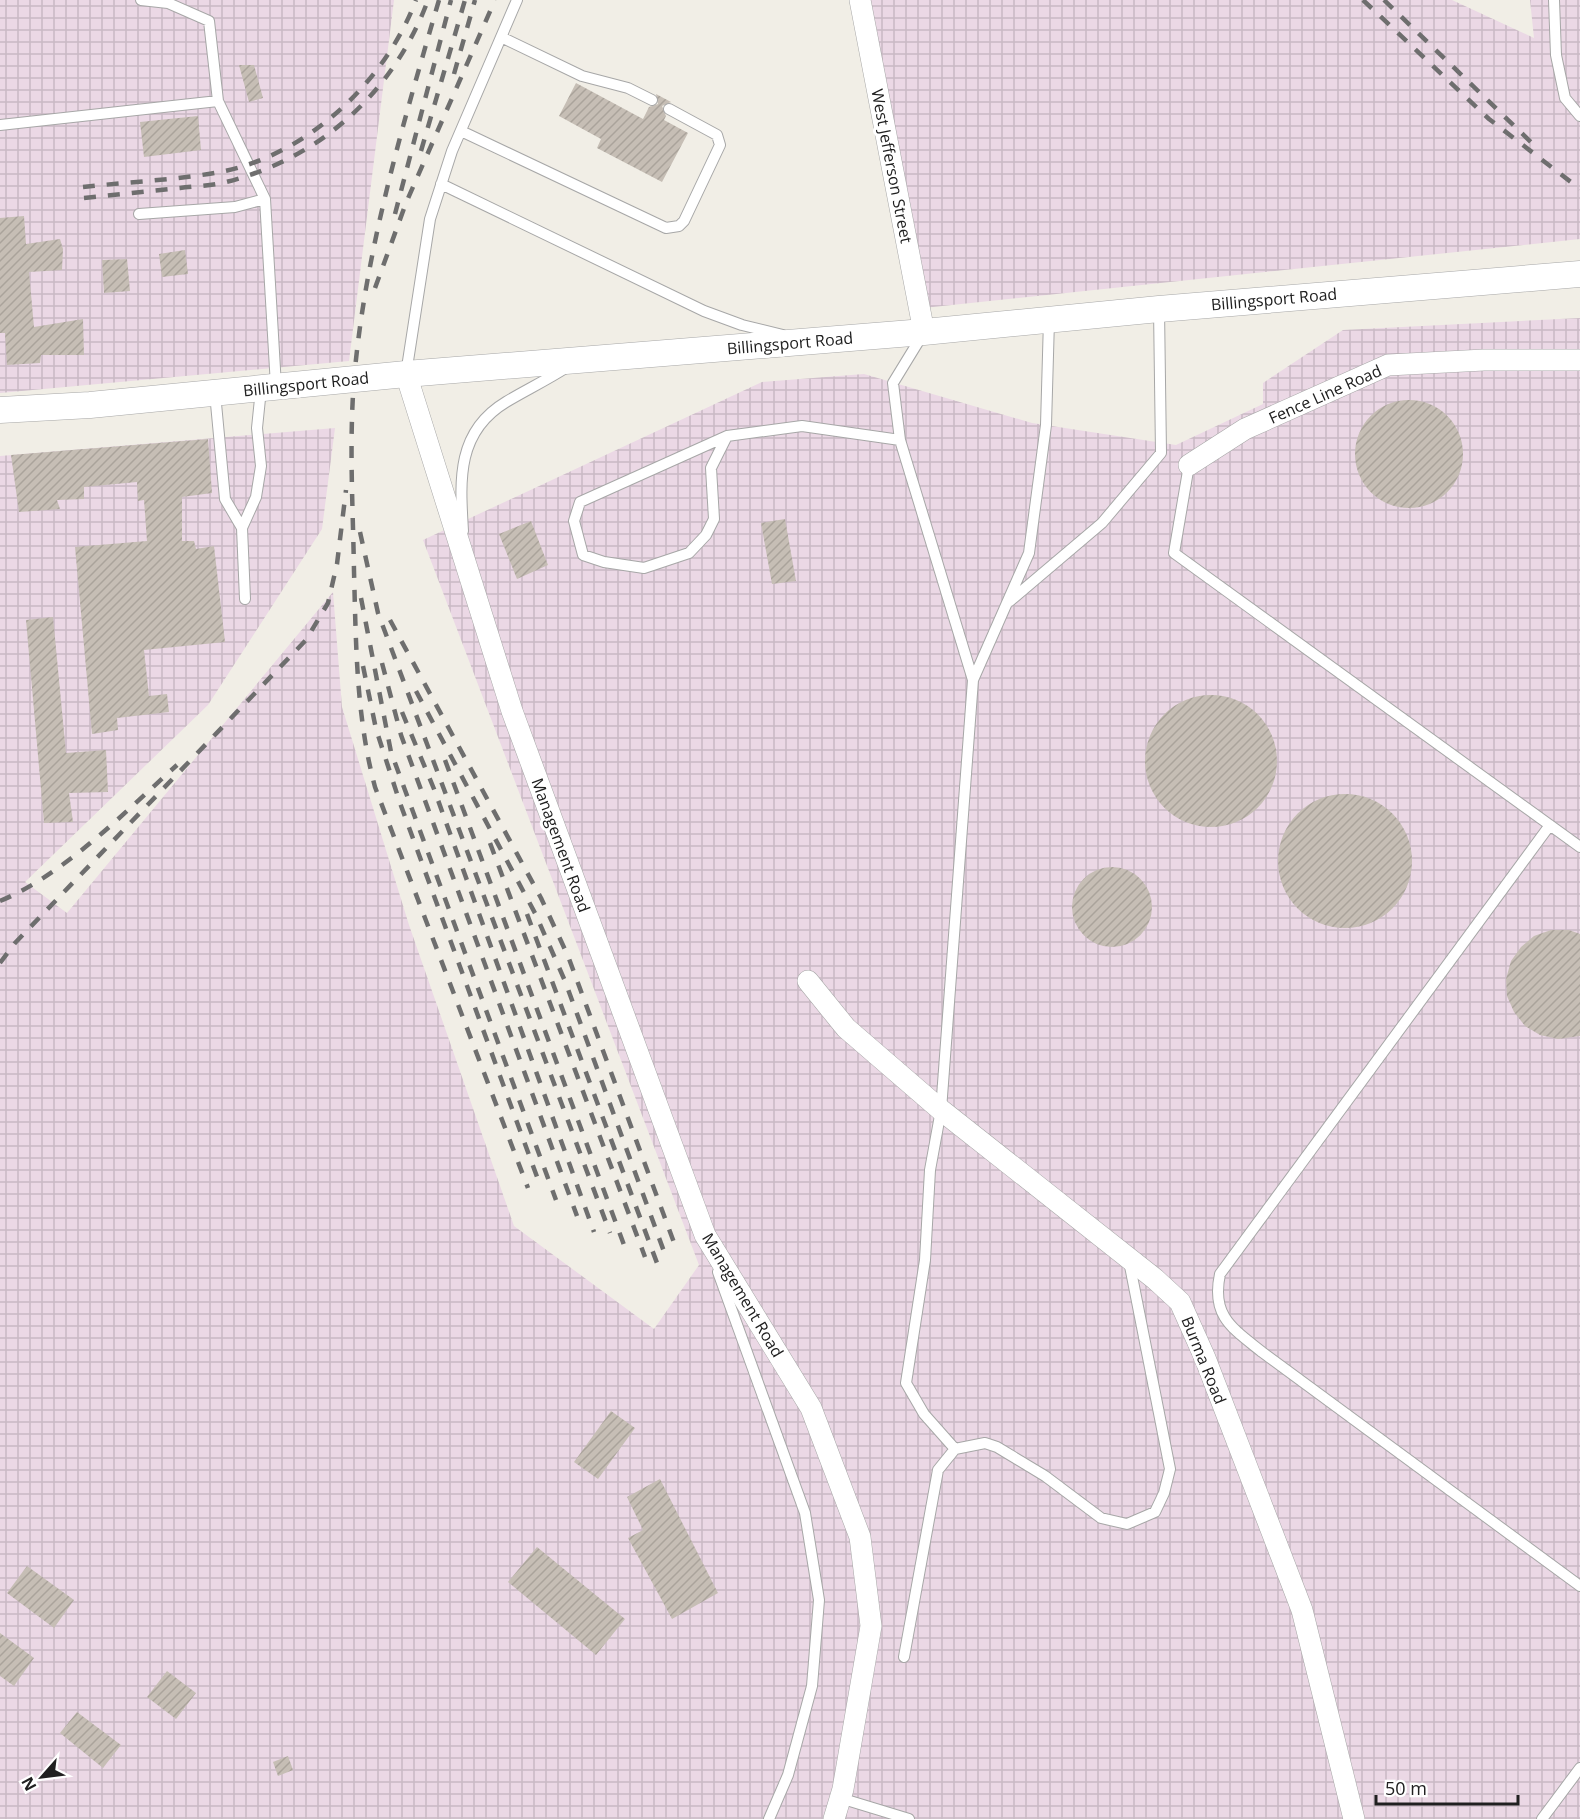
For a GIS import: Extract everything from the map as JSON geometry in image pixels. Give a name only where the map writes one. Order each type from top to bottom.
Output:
[{"type":"street","name":"West Jefferson Street","points":[[860,0],[924,332]]},
{"type":"street","name":"Billingsport Road","points":[[0,410],[1580,274]]},
{"type":"street","name":"Fence Line Road","points":[[1189,465],[1245,429],[1388,365],[1484,360],[1580,360]]},
{"type":"street","name":"Management Road","points":[[405,374],[512,711],[705,1235],[811,1408],[860,1537],[871,1626],[840,1798],[834,1819]]},
{"type":"street","name":"Burma Road","points":[[808,981],[846,1028],[941,1110],[1180,1302],[1205,1358],[1302,1610],[1354,1819]]},
{"type":"lane","points":[[141,0],[168,3],[209,21],[218,101],[265,199],[268,387],[258,428],[261,466],[256,496],[242,528],[245,599]]},
{"type":"lane","points":[[405,374],[430,219],[461,130],[517,0]]},
{"type":"lane","points":[[1554,0],[1556,55],[1565,98],[1580,116]]},
{"type":"lane","points":[[501,37],[582,75],[628,88],[652,100]]},
{"type":"lane","points":[[0,125],[218,101]]},
{"type":"lane","points":[[461,130],[666,228],[679,226],[684,221],[720,145],[717,135],[669,110]]},
{"type":"lane","points":[[441,184],[704,311],[742,325],[810,341]]},
{"type":"lane","points":[[139,214],[235,207],[265,199]]},
{"type":"lane","points":[[1007,603],[1102,523],[1161,453],[1159,309]]},
{"type":"lane","points":[[955,1449],[924,1414],[906,1383],[925,1260],[930,1170],[941,1110],[973,680],[1029,553],[1046,425],[1049,320]]},
{"type":"lane","points":[[924,332],[893,383],[900,440],[973,680]]},
{"type":"lane","points":[[465,564],[460,479],[472,436],[484,419],[505,403],[578,360]]},
{"type":"lane","points":[[215,393],[225,499],[242,528]]},
{"type":"lane","points":[[727,436],[711,468],[714,519],[705,535],[689,553],[644,568],[604,562],[583,555],[574,521],[580,502],[727,436],[802,426],[900,440]]},
{"type":"lane","points":[[1189,465],[1174,553],[1580,847]]},
{"type":"lane","points":[[1550,825],[1451,955],[1258,1226],[1220,1274],[1216,1291],[1220,1311],[1232,1328],[1580,1586]]},
{"type":"lane","points":[[705,1235],[805,1513],[815,1562],[819,1600],[812,1686],[788,1775],[769,1819]]},
{"type":"lane","points":[[904,1657],[938,1470],[955,1449],[985,1443],[997,1447],[1045,1476],[1101,1518],[1127,1524],[1155,1512],[1164,1493],[1170,1469],[1128,1258]]},
{"type":"lane","points":[[1542,1819],[1580,1768]]},
{"type":"lane","points":[[840,1798],[909,1819]]},
{"type":"shaded area","points":[[0,0],[394,0],[349,361],[0,393]]},
{"type":"shaded area","points":[[851,0],[1452,0],[1534,38],[1530,0],[1580,0],[1580,239],[914,309]]},
{"type":"shaded area","points":[[1580,318],[1580,1819],[0,1819],[0,456],[335,428],[322,529],[208,705],[25,882],[67,913],[333,592],[342,707],[409,925],[514,1226],[654,1329],[699,1265],[423,540],[762,382],[864,374],[1032,423],[1176,445],[1263,404],[1263,383],[1343,330]]},
{"type":"building","points":[[239,65],[254,65],[263,98],[249,102]]},
{"type":"building","points":[[576,83],[643,119],[649,107],[658,104],[656,94],[671,102],[662,106],[666,116],[664,120],[688,133],[662,182],[597,148],[601,139],[559,116]]},
{"type":"building","points":[[198,116],[201,150],[144,157],[140,122]]},
{"type":"building","points":[[24,216],[26,244],[60,239],[63,249],[62,270],[29,272],[34,327],[83,319],[84,355],[41,355],[40,363],[7,365],[5,333],[0,333],[0,218]]},
{"type":"building","points":[[185,250],[188,274],[162,277],[159,254]]},
{"type":"building","points":[[127,259],[130,291],[104,293],[102,260]]},
{"type":"building","points":[[1409,400],[1430,404],[1447,416],[1459,433],[1463,454],[1459,475],[1447,492],[1430,504],[1409,508],[1388,504],[1371,492],[1359,475],[1355,454],[1359,433],[1371,416],[1388,404]]},
{"type":"building","points":[[208,439],[212,493],[182,497],[182,541],[194,541],[196,549],[214,546],[225,642],[144,650],[149,696],[167,694],[169,712],[117,718],[118,730],[92,734],[75,547],[147,541],[144,500],[138,501],[137,482],[84,487],[84,499],[57,500],[60,509],[19,512],[11,455]]},
{"type":"building","points":[[785,519],[796,581],[772,584],[761,523]]},
{"type":"building","points":[[531,521],[548,565],[517,579],[499,534]]},
{"type":"building","points":[[53,617],[66,753],[106,750],[108,792],[69,793],[73,822],[44,823],[26,620]]},
{"type":"building","points":[[1211,695],[1236,700],[1258,714],[1272,736],[1277,761],[1272,786],[1258,808],[1236,822],[1211,827],[1186,822],[1164,808],[1150,786],[1145,761],[1150,736],[1164,714],[1186,700]]},
{"type":"building","points":[[1345,794],[1371,799],[1392,814],[1407,835],[1412,861],[1407,887],[1392,908],[1371,923],[1345,928],[1319,923],[1298,908],[1283,887],[1278,861],[1283,835],[1298,814],[1319,799]]},
{"type":"building","points":[[1112,867],[1127,870],[1140,879],[1149,892],[1152,907],[1149,922],[1140,935],[1127,944],[1112,947],[1097,944],[1084,935],[1075,922],[1072,907],[1075,892],[1084,879],[1097,870]]},
{"type":"building","points":[[1551,930],[1569,930],[1580,934],[1580,1036],[1558,1039],[1540,1035],[1525,1026],[1514,1012],[1507,996],[1506,979],[1511,961],[1521,947],[1534,936]]},
{"type":"building","points":[[611,1411],[635,1428],[598,1479],[574,1462]]},
{"type":"building","points":[[660,1479],[718,1593],[672,1619],[628,1538],[643,1530],[627,1497]]},
{"type":"building","points":[[537,1547],[625,1619],[596,1655],[508,1582]]},
{"type":"building","points":[[27,1566],[74,1600],[54,1628],[7,1593]]},
{"type":"building","points":[[0,1633],[34,1658],[14,1686],[0,1676]]},
{"type":"building","points":[[167,1671],[196,1693],[176,1719],[147,1697]]},
{"type":"building","points":[[77,1712],[121,1745],[103,1768],[60,1733]]},
{"type":"building","points":[[288,1756],[293,1770],[278,1776],[273,1762]]},
{"type":"railway","points":[[83,187],[220,172],[252,163],[283,149],[313,132],[364,86],[385,59],[416,0]]},
{"type":"railway","points":[[84,198],[220,183],[261,171],[293,156],[323,138],[374,92],[395,64],[428,0]]},
{"type":"railway","points":[[439,0],[387,188],[359,332],[354,380],[352,452],[358,680],[364,734],[375,787],[528,1188]]},
{"type":"railway","points":[[395,214],[451,0]]},
{"type":"railway","points":[[421,151],[465,0]]},
{"type":"railway","points":[[454,74],[475,0]]},
{"type":"railway","points":[[375,288],[406,203],[495,0]]},
{"type":"railway","points":[[1363,0],[1489,119],[1580,189]]},
{"type":"railway","points":[[1384,0],[1535,146]]},
{"type":"railway","points":[[0,963],[15,943],[306,640],[328,603],[337,564],[346,490]]},
{"type":"railway","points":[[360,532],[378,613],[610,1233]]},
{"type":"railway","points":[[361,598],[391,752],[556,1200]]},
{"type":"railway","points":[[390,620],[541,898],[568,956],[676,1248]]},
{"type":"railway","points":[[382,663],[401,735],[577,1216]]},
{"type":"railway","points":[[363,666],[376,729],[400,803],[540,1185]]},
{"type":"railway","points":[[416,691],[536,915],[565,981],[666,1257]]},
{"type":"railway","points":[[402,712],[434,789],[594,1232]]},
{"type":"railway","points":[[445,760],[624,1245]]},
{"type":"railway","points":[[0,901],[48,875],[71,858],[115,822],[177,765]]},
{"type":"railway","points":[[490,843],[645,1257]]},
{"type":"railway","points":[[527,914],[657,1263]]}]
